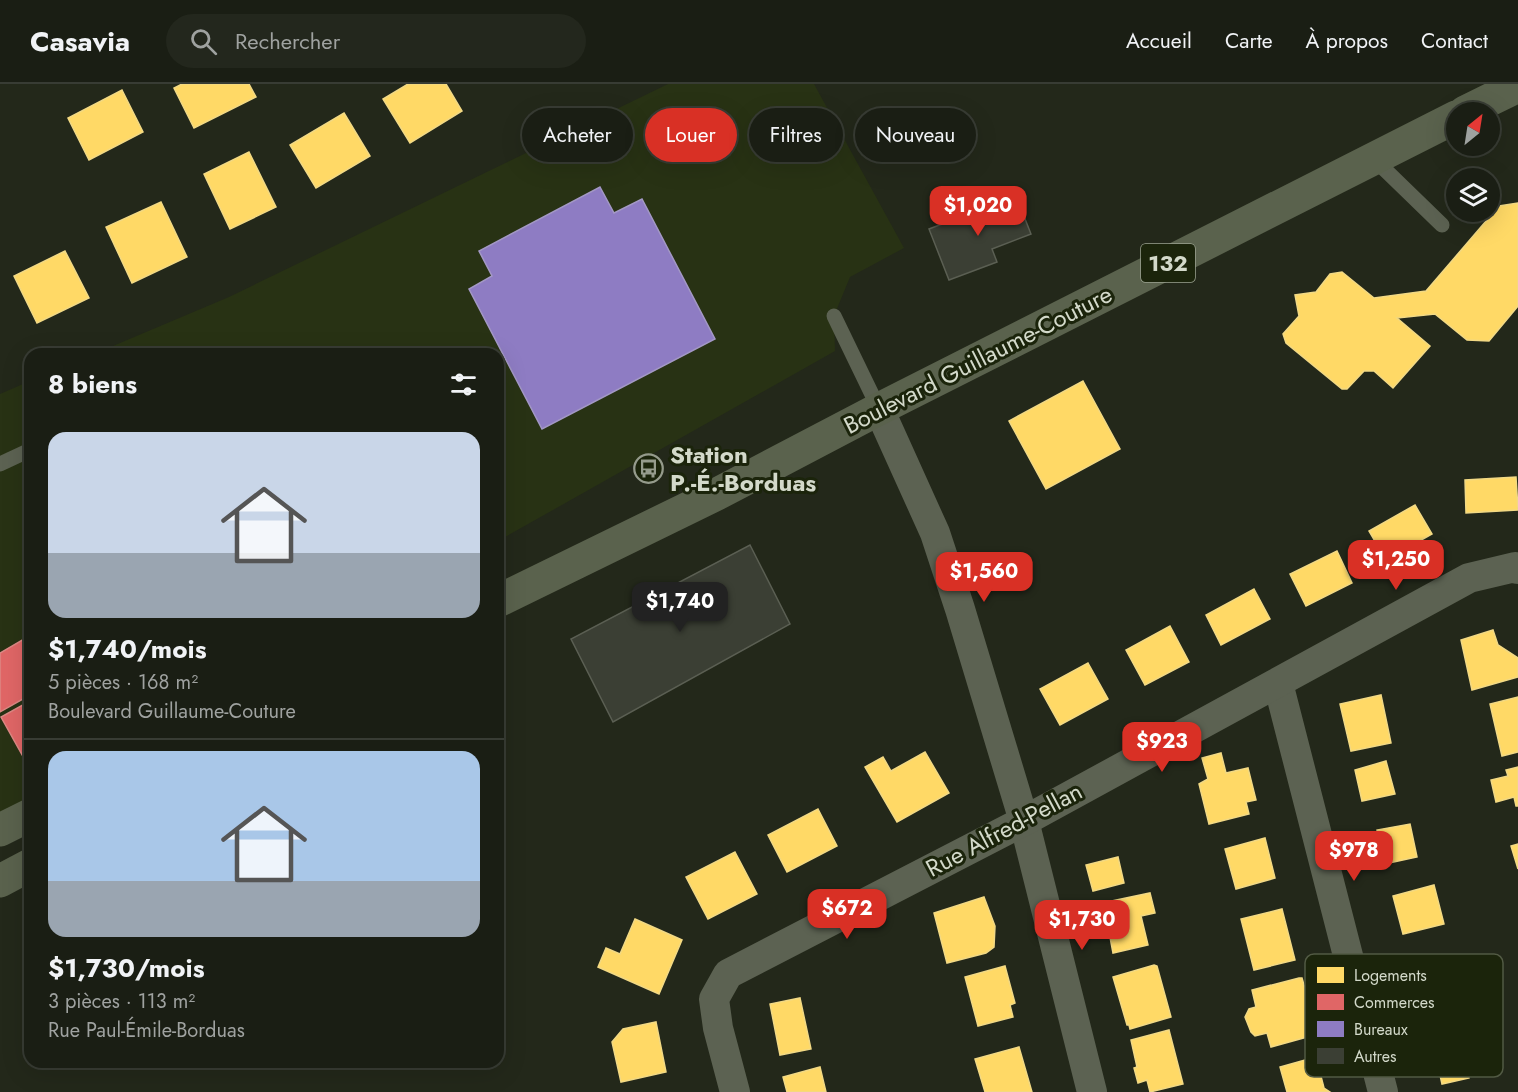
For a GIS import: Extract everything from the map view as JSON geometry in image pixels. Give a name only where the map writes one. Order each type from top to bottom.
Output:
[{"type":"main road","points":[[1485,102],[1518,86]]},
{"type":"main road","name":"Boulevard Guillaume-Couture","points":[[504,598],[717,494],[879,409],[1446,122]]},
{"type":"main road","points":[[0,830],[24,818]]},
{"type":"main road","points":[[0,881],[24,868]]},
{"type":"street","points":[[879,409],[935,533],[960,609],[1024,821],[1092,1092]]},
{"type":"street","name":"Rue Alfred-Pellan","points":[[735,1092],[717,1028],[714,999],[728,974],[1024,821],[1469,578],[1515,567],[1518,569]]},
{"type":"street","points":[[1278,683],[1348,954]]},
{"type":"street","points":[[1379,1077],[1383,1092]]},
{"type":"lane","points":[[1374,159],[1442,225]]},
{"type":"lane","points":[[834,316],[879,409]]},
{"type":"lane","points":[[0,464],[24,453]]},
{"type":"shaded area","points":[[668,84],[814,84],[827,108],[749,108],[749,162],[843,162],[843,137],[904,248],[850,277],[834,316],[835,351],[504,538],[504,348],[108,348],[229,297],[522,155],[522,162],[633,162],[633,108],[619,108]]},
{"type":"shaded area","points":[[24,384],[24,810],[0,823],[0,394]]},
{"type":"building: Logements","points":[[182,84],[249,84],[256,97],[194,128],[174,88]]},
{"type":"building: Logements","points":[[408,84],[446,84],[462,111],[410,143],[383,99]]},
{"type":"building: Logements","points":[[122,90],[143,132],[89,160],[68,118]]},
{"type":"building: Logements","points":[[344,113],[370,156],[316,188],[290,145]]},
{"type":"building: Logements","points":[[249,152],[276,207],[230,229],[204,174]]},
{"type":"building: Logements","points":[[161,202],[187,257],[132,283],[106,227]]},
{"type":"building: Logements","points":[[1518,203],[1518,306],[1489,341],[1467,340],[1435,314],[1397,318],[1430,346],[1393,388],[1374,371],[1364,371],[1347,389],[1342,389],[1286,343],[1283,334],[1299,316],[1295,295],[1316,292],[1330,274],[1342,272],[1374,298],[1426,291],[1485,222],[1500,222],[1500,206]]},
{"type":"building: Logements","points":[[65,251],[89,298],[37,323],[14,276]]},
{"type":"building: Logements","points":[[1083,381],[1120,449],[1046,489],[1009,421]]},
{"type":"building: Logements","points":[[1516,477],[1518,510],[1466,513],[1465,480]]},
{"type":"building: Logements","points":[[1415,505],[1432,534],[1386,560],[1369,531]]},
{"type":"building: Logements","points":[[1337,551],[1352,583],[1306,606],[1290,574]]},
{"type":"building: Logements","points":[[1254,589],[1270,619],[1221,645],[1206,615]]},
{"type":"building: Logements","points":[[1170,626],[1189,662],[1145,685],[1126,650]]},
{"type":"building: Logements","points":[[1493,630],[1498,645],[1518,658],[1518,677],[1472,690],[1461,640]]},
{"type":"building: Logements","points":[[1088,663],[1108,699],[1060,725],[1040,689]]},
{"type":"building: Logements","points":[[1381,695],[1391,743],[1351,751],[1340,704]]},
{"type":"building: Logements","points":[[1518,697],[1518,752],[1502,756],[1490,704]]},
{"type":"building: Logements","points":[[925,752],[949,793],[897,822],[865,767],[883,757],[891,771]]},
{"type":"building: Logements","points":[[1221,753],[1226,773],[1248,768],[1256,800],[1246,802],[1249,814],[1209,824],[1199,784],[1208,779],[1202,758]]},
{"type":"building: Logements","points":[[1386,761],[1395,794],[1362,801],[1355,770]]},
{"type":"building: Logements","points":[[1518,767],[1518,806],[1516,806],[1514,797],[1496,802],[1491,780],[1508,776],[1506,770]]},
{"type":"building: Logements","points":[[818,809],[837,846],[787,872],[768,835]]},
{"type":"building: Logements","points":[[1410,824],[1417,857],[1384,864],[1377,830]]},
{"type":"building: Logements","points":[[1265,838],[1275,878],[1236,889],[1225,849]]},
{"type":"building: Logements","points":[[1518,844],[1518,869],[1511,846]]},
{"type":"building: Logements","points":[[735,852],[757,894],[708,919],[686,877]]},
{"type":"building: Logements","points":[[1118,857],[1124,883],[1093,891],[1086,865]]},
{"type":"building: Logements","points":[[1434,885],[1444,924],[1403,934],[1393,896]]},
{"type":"building: Logements","points":[[1150,893],[1155,913],[1141,916],[1148,945],[1113,953],[1110,937],[1105,938],[1097,904]]},
{"type":"building: Logements","points":[[984,897],[995,926],[994,947],[986,953],[947,963],[934,913]]},
{"type":"building: Logements","points":[[1282,909],[1295,960],[1254,970],[1241,919]]},
{"type":"building: Logements","points":[[635,919],[682,940],[659,994],[598,967],[606,948],[620,954]]},
{"type":"building: Logements","points":[[1005,966],[1015,1003],[1010,1005],[1013,1017],[978,1026],[965,977]]},
{"type":"building: Logements","points":[[1157,966],[1171,1017],[1130,1029],[1113,977]]},
{"type":"building: Logements","points":[[1302,978],[1305,989],[1305,1038],[1271,1047],[1267,1033],[1255,1036],[1245,1017],[1249,1009],[1256,1007],[1252,990]]},
{"type":"building: Logements","points":[[800,998],[811,1049],[780,1055],[770,1004]]},
{"type":"building: Logements","points":[[656,1022],[666,1072],[621,1082],[612,1042],[623,1029]]},
{"type":"building: Logements","points":[[1169,1030],[1183,1084],[1150,1092],[1147,1080],[1138,1083],[1131,1040]]},
{"type":"building: Logements","points":[[1019,1047],[1032,1092],[985,1092],[975,1059]]},
{"type":"building: Logements","points":[[1305,1060],[1305,1077],[1321,1077],[1324,1088],[1330,1092],[1287,1092],[1280,1067]]},
{"type":"building: Logements","points":[[820,1067],[826,1092],[787,1092],[783,1077]]},
{"type":"building: Logements","points":[[1440,1077],[1469,1077],[1469,1078],[1442,1084]]},
{"type":"building: Commerces","points":[[24,639],[24,698],[0,712],[0,653]]},
{"type":"building: Commerces","points":[[24,704],[24,758],[1,717]]},
{"type":"building: Bureaux","points":[[600,187],[614,213],[642,199],[715,339],[542,429],[504,356],[504,348],[500,348],[469,289],[492,276],[479,251]]},
{"type":"building: Autres","points":[[1016,196],[1031,234],[992,249],[997,262],[949,280],[929,229]]},
{"type":"building: Autres","points":[[750,545],[790,624],[613,722],[571,639]]},
{"type":"place","name":"Station P.-É.-Borduas","points":[[649,469]]}]
